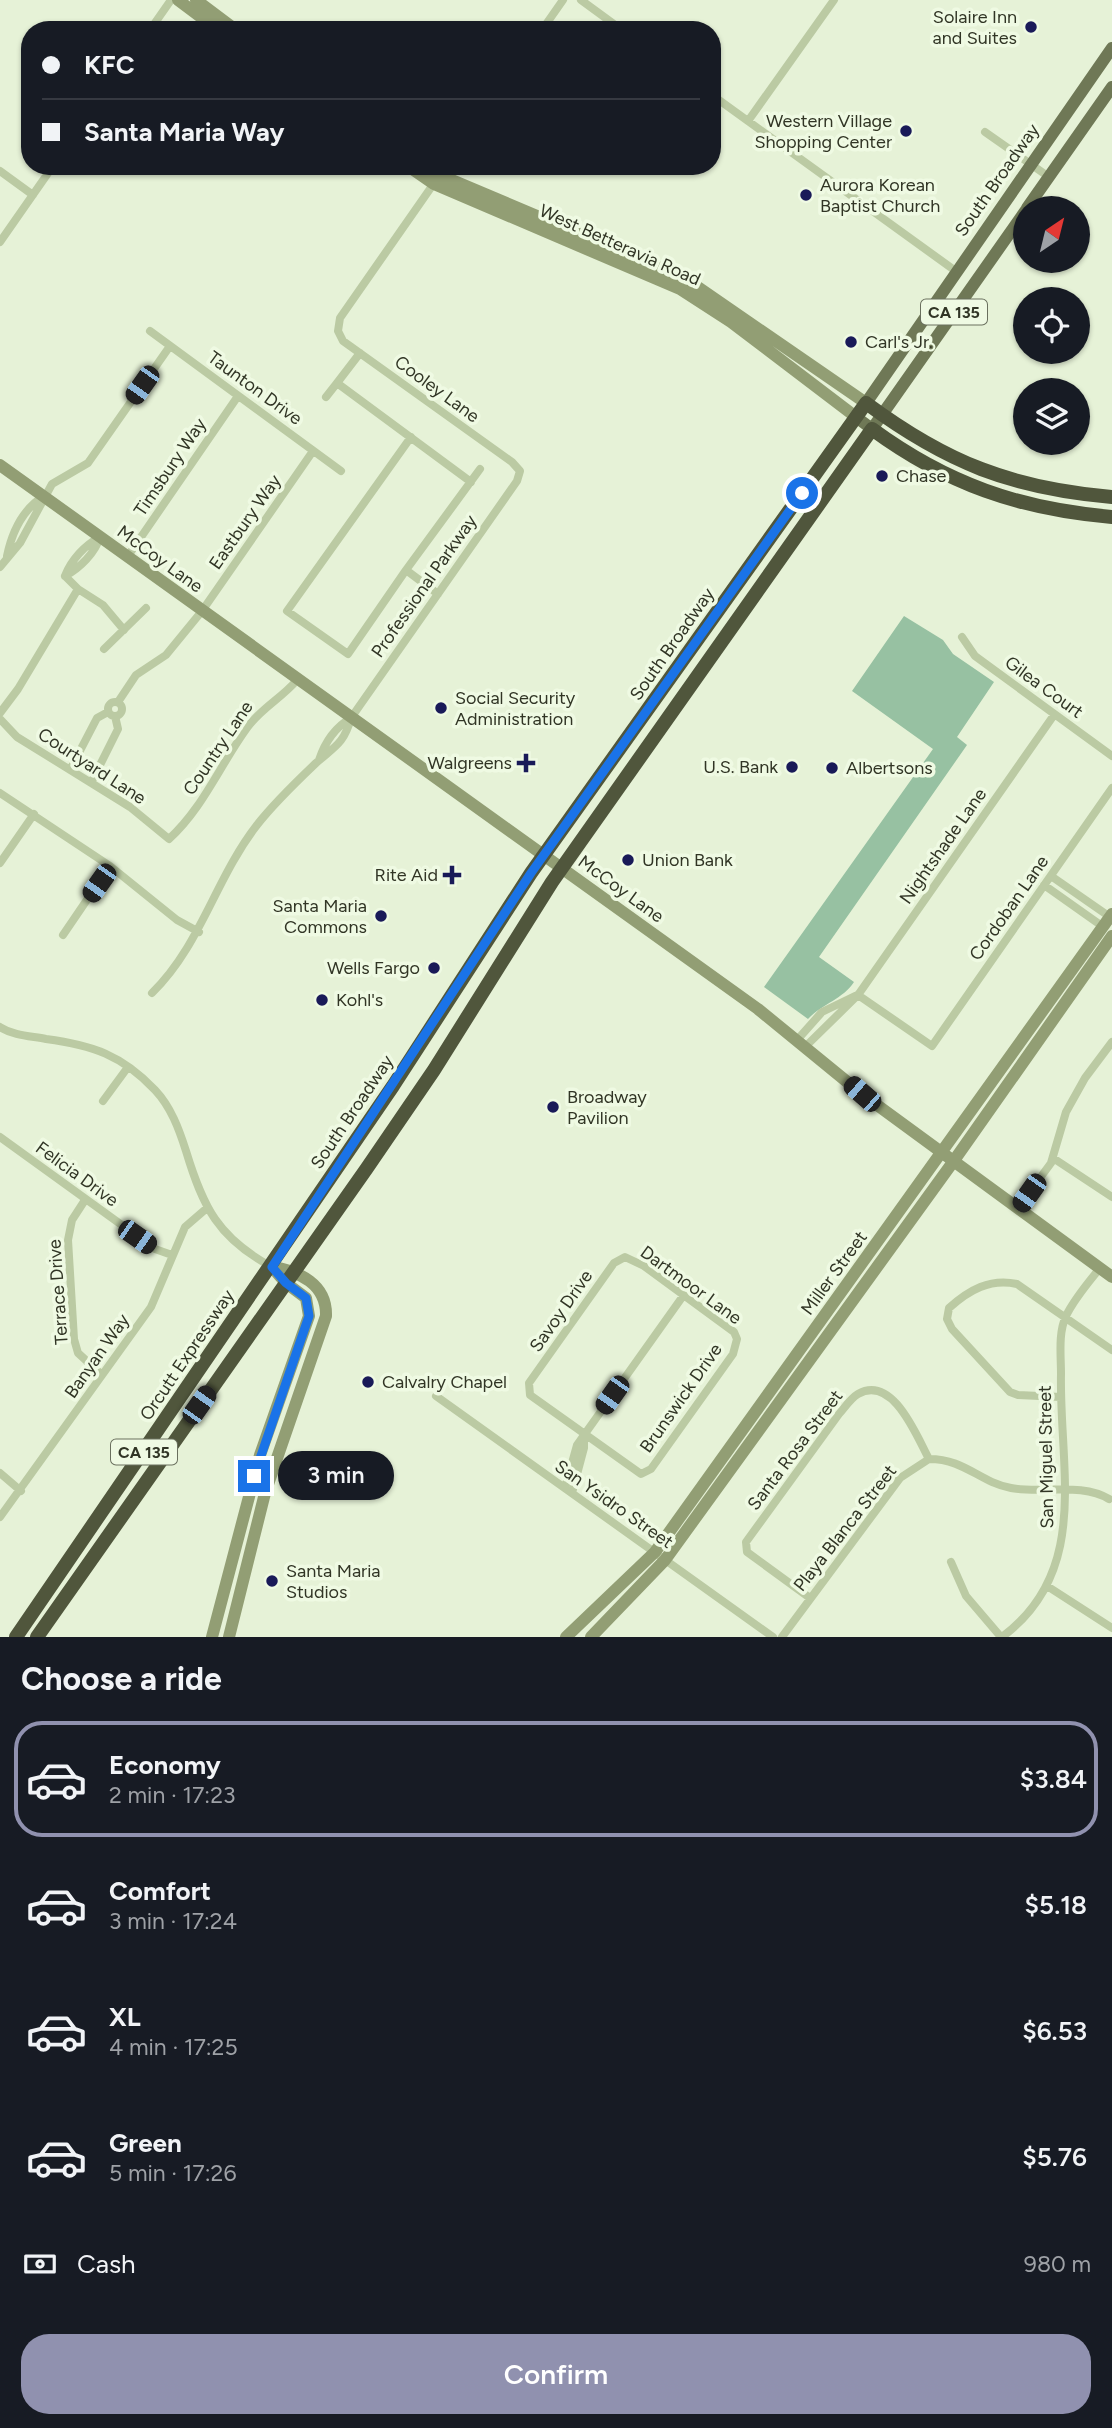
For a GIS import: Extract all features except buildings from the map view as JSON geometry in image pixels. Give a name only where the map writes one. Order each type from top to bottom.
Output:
[{"type":"highway","name":"West Betteravia Road","points":[[866,403],[917,439],[982,471],[1042,488],[1112,496]]},
{"type":"highway","name":"South Broadway","points":[[272,1267],[544,855],[866,403]]},
{"type":"highway","points":[[872,429],[927,466],[975,488],[1038,507],[1112,517]]},
{"type":"highway","name":"CA 135","points":[[295,1271],[434,1070],[563,869],[872,429]]},
{"type":"highway","points":[[660,694],[677,708]]},
{"type":"highway","name":"Orcutt Expressway","points":[[16,1637],[272,1267]]},
{"type":"highway","name":"Orcutt Expressway","points":[[37,1637],[295,1271]]},
{"type":"main road","name":"South Broadway","points":[[866,403],[1112,48]]},
{"type":"main road","name":"CA 135","points":[[1035,196],[1112,87]]},
{"type":"main road","points":[[974,284],[968,271],[1014,199],[1016,187]]},
{"type":"main road","name":"CA 135","points":[[872,429],[1013,228]]},
{"type":"main road","name":"West Betteravia Road","points":[[856,417],[872,429]]},
{"type":"street","points":[[157,21],[172,0]]},
{"type":"street","points":[[178,0],[206,21]]},
{"type":"street","points":[[196,0],[224,21]]},
{"type":"street","points":[[548,21],[563,0]]},
{"type":"street","points":[[582,0],[610,21]]},
{"type":"street","points":[[748,121],[834,0]]},
{"type":"street","points":[[721,102],[957,272]]},
{"type":"street","points":[[985,132],[1049,177]]},
{"type":"street","points":[[0,171],[33,195]]},
{"type":"street","points":[[0,242],[47,175]]},
{"type":"street","name":"Cooley Lane","points":[[440,175],[340,318],[338,331],[343,341],[512,462],[520,471]]},
{"type":"street","name":"West Betteravia Road","points":[[440,175],[686,279],[866,403]]},
{"type":"street","name":"West Betteravia Road","points":[[440,175],[680,289],[730,322],[856,417]]},
{"type":"street","name":"Taunton Drive","points":[[150,331],[341,471]]},
{"type":"street","points":[[0,567],[3,554],[20,543],[40,510],[44,496],[59,478],[88,463],[170,346]]},
{"type":"street","points":[[326,397],[360,353]]},
{"type":"street","points":[[337,383],[471,482]]},
{"type":"street","name":"Timsbury Way","points":[[128,556],[238,396]]},
{"type":"street","points":[[411,437],[287,611],[348,654],[480,470]]},
{"type":"street","name":"Eastbury Way","points":[[112,714],[122,709],[118,702],[136,675],[166,655],[202,611],[313,451]]},
{"type":"street","name":"McCoy Lane","points":[[0,465],[802,1042],[862,1094],[1112,1277]]},
{"type":"street","name":"Professional Parkway","points":[[152,993],[183,958],[199,932],[230,866],[257,825],[319,761],[324,746],[338,726],[351,718],[517,481],[520,471]]},
{"type":"street","points":[[100,537],[97,547],[75,571],[65,576],[78,589],[103,605],[124,630]]},
{"type":"street","points":[[406,570],[438,594]]},
{"type":"street","points":[[0,713],[18,689],[78,589]]},
{"type":"street","points":[[104,649],[146,608]]},
{"type":"street","name":"Gilea Court","points":[[962,637],[975,656],[1112,756]]},
{"type":"street","name":"Country Lane","points":[[169,839],[196,809],[247,728],[273,699],[298,680]]},
{"type":"street","points":[[70,770],[97,718],[112,714],[118,729],[91,783]]},
{"type":"street","name":"Nightshade Lane","points":[[802,1042],[858,995],[1054,715]]},
{"type":"street","name":"Courtyard Lane","points":[[0,719],[17,737],[130,807],[169,839]]},
{"type":"street","name":"Cordoban Lane","points":[[858,995],[932,1046],[1112,788]]},
{"type":"street","points":[[0,793],[110,866],[177,920],[199,932]]},
{"type":"street","points":[[0,863],[34,814]]},
{"type":"street","points":[[63,935],[110,866]]},
{"type":"street","points":[[1051,876],[1108,919]]},
{"type":"street","points":[[1044,885],[1108,919]]},
{"type":"street","name":"Miller Street","points":[[566,1637],[659,1556],[1108,919]]},
{"type":"street","name":"Miller Street","points":[[591,1637],[659,1556],[953,1162],[1112,936]]},
{"type":"street","name":"Nightshade Lane","points":[[802,1042],[822,1012],[858,995]]},
{"type":"street","points":[[0,1027],[20,1035],[98,1048],[128,1067],[156,1091],[173,1116],[207,1208],[235,1244],[272,1267],[286,1283],[306,1298],[309,1316],[260,1455],[212,1637]]},
{"type":"street","points":[[1018,1208],[1054,1157],[1066,1112],[1085,1078],[1112,1042]]},
{"type":"street","points":[[103,1101],[128,1067]]},
{"type":"street","name":"Felicia Drive","points":[[0,1137],[155,1249],[172,1255]]},
{"type":"street","points":[[1054,1157],[1112,1197]]},
{"type":"street","name":"Terrace Drive","points":[[85,1199],[69,1231],[74,1339],[78,1353],[102,1375]]},
{"type":"street","name":"Banyan Way","points":[[0,1517],[151,1307],[185,1227],[207,1208]]},
{"type":"street","name":"Dartmoor Lane","points":[[625,1257],[644,1266],[734,1332],[737,1339]]},
{"type":"street","name":"Savoy Drive","points":[[584,1434],[530,1395],[529,1383],[614,1263],[625,1257]]},
{"type":"street","points":[[229,1637],[265,1493],[326,1317],[326,1306],[320,1290],[295,1271],[272,1267]]},
{"type":"street","name":"San Miguel Street","points":[[1002,1637],[1024,1617],[1047,1586],[1060,1554],[1065,1491],[1060,1398],[1062,1336],[1066,1317],[1100,1268]]},
{"type":"street","points":[[1060,1398],[1010,1392],[952,1329],[947,1315],[949,1308],[975,1289],[1003,1281],[1032,1292],[1112,1350]]},
{"type":"street","points":[[568,1491],[584,1448],[584,1434],[683,1296]]},
{"type":"street","name":"Brunswick Drive","points":[[584,1434],[637,1473],[646,1473],[733,1354],[737,1339]]},
{"type":"street","name":"Santa Rosa Street","points":[[810,1598],[747,1552],[746,1542],[839,1414],[856,1395],[872,1390],[884,1393],[908,1421],[929,1459]]},
{"type":"street","name":"San Ysidro Street","points":[[436,1396],[773,1637]]},
{"type":"street","points":[[929,1459],[966,1466],[987,1480],[1007,1487],[1091,1492],[1109,1499]]},
{"type":"street","name":"Playa Blanca Street","points":[[782,1637],[900,1478],[916,1464],[929,1459]]},
{"type":"street","points":[[0,1473],[20,1491]]},
{"type":"street","points":[[951,1562],[967,1596],[1002,1637]]},
{"type":"street","points":[[1047,1586],[1112,1628]]},
{"type":"green space","points":[[904,616],[943,640],[953,654],[994,682],[957,737],[967,745],[819,957],[854,982],[844,993],[808,1019],[764,987],[933,749],[852,691]]},
{"type":"place","name":"Solaire Inn and Suites","points":[[1031,27]]},
{"type":"place","name":"Western Village Shopping Center","points":[[906,131]]},
{"type":"place","name":"Aurora Korean Baptist Church","points":[[806,195]]},
{"type":"place","name":"Carl's Jr.","points":[[851,342]]},
{"type":"place","name":"Chase","points":[[882,476]]},
{"type":"place","name":"Social Security Administration","points":[[441,708]]},
{"type":"place","name":"Walgreens","points":[[526,763]]},
{"type":"place","name":"U.S. Bank","points":[[792,767]]},
{"type":"place","name":"Albertsons","points":[[832,768]]},
{"type":"place","name":"Union Bank","points":[[628,860]]},
{"type":"place","name":"Rite Aid","points":[[452,875]]},
{"type":"place","name":"Santa Maria Commons","points":[[381,916]]},
{"type":"place","name":"Wells Fargo","points":[[434,968]]},
{"type":"place","name":"Kohl's","points":[[322,1000]]},
{"type":"place","name":"Broadway Pavilion","points":[[553,1107]]},
{"type":"place","name":"Calvalry Chapel","points":[[368,1382]]},
{"type":"place","name":"Santa Maria Studios","points":[[272,1581]]},
{"type":"route","points":[[254,1476],[309,1316],[306,1298],[286,1283],[272,1267],[531,873],[802,493]]}]
